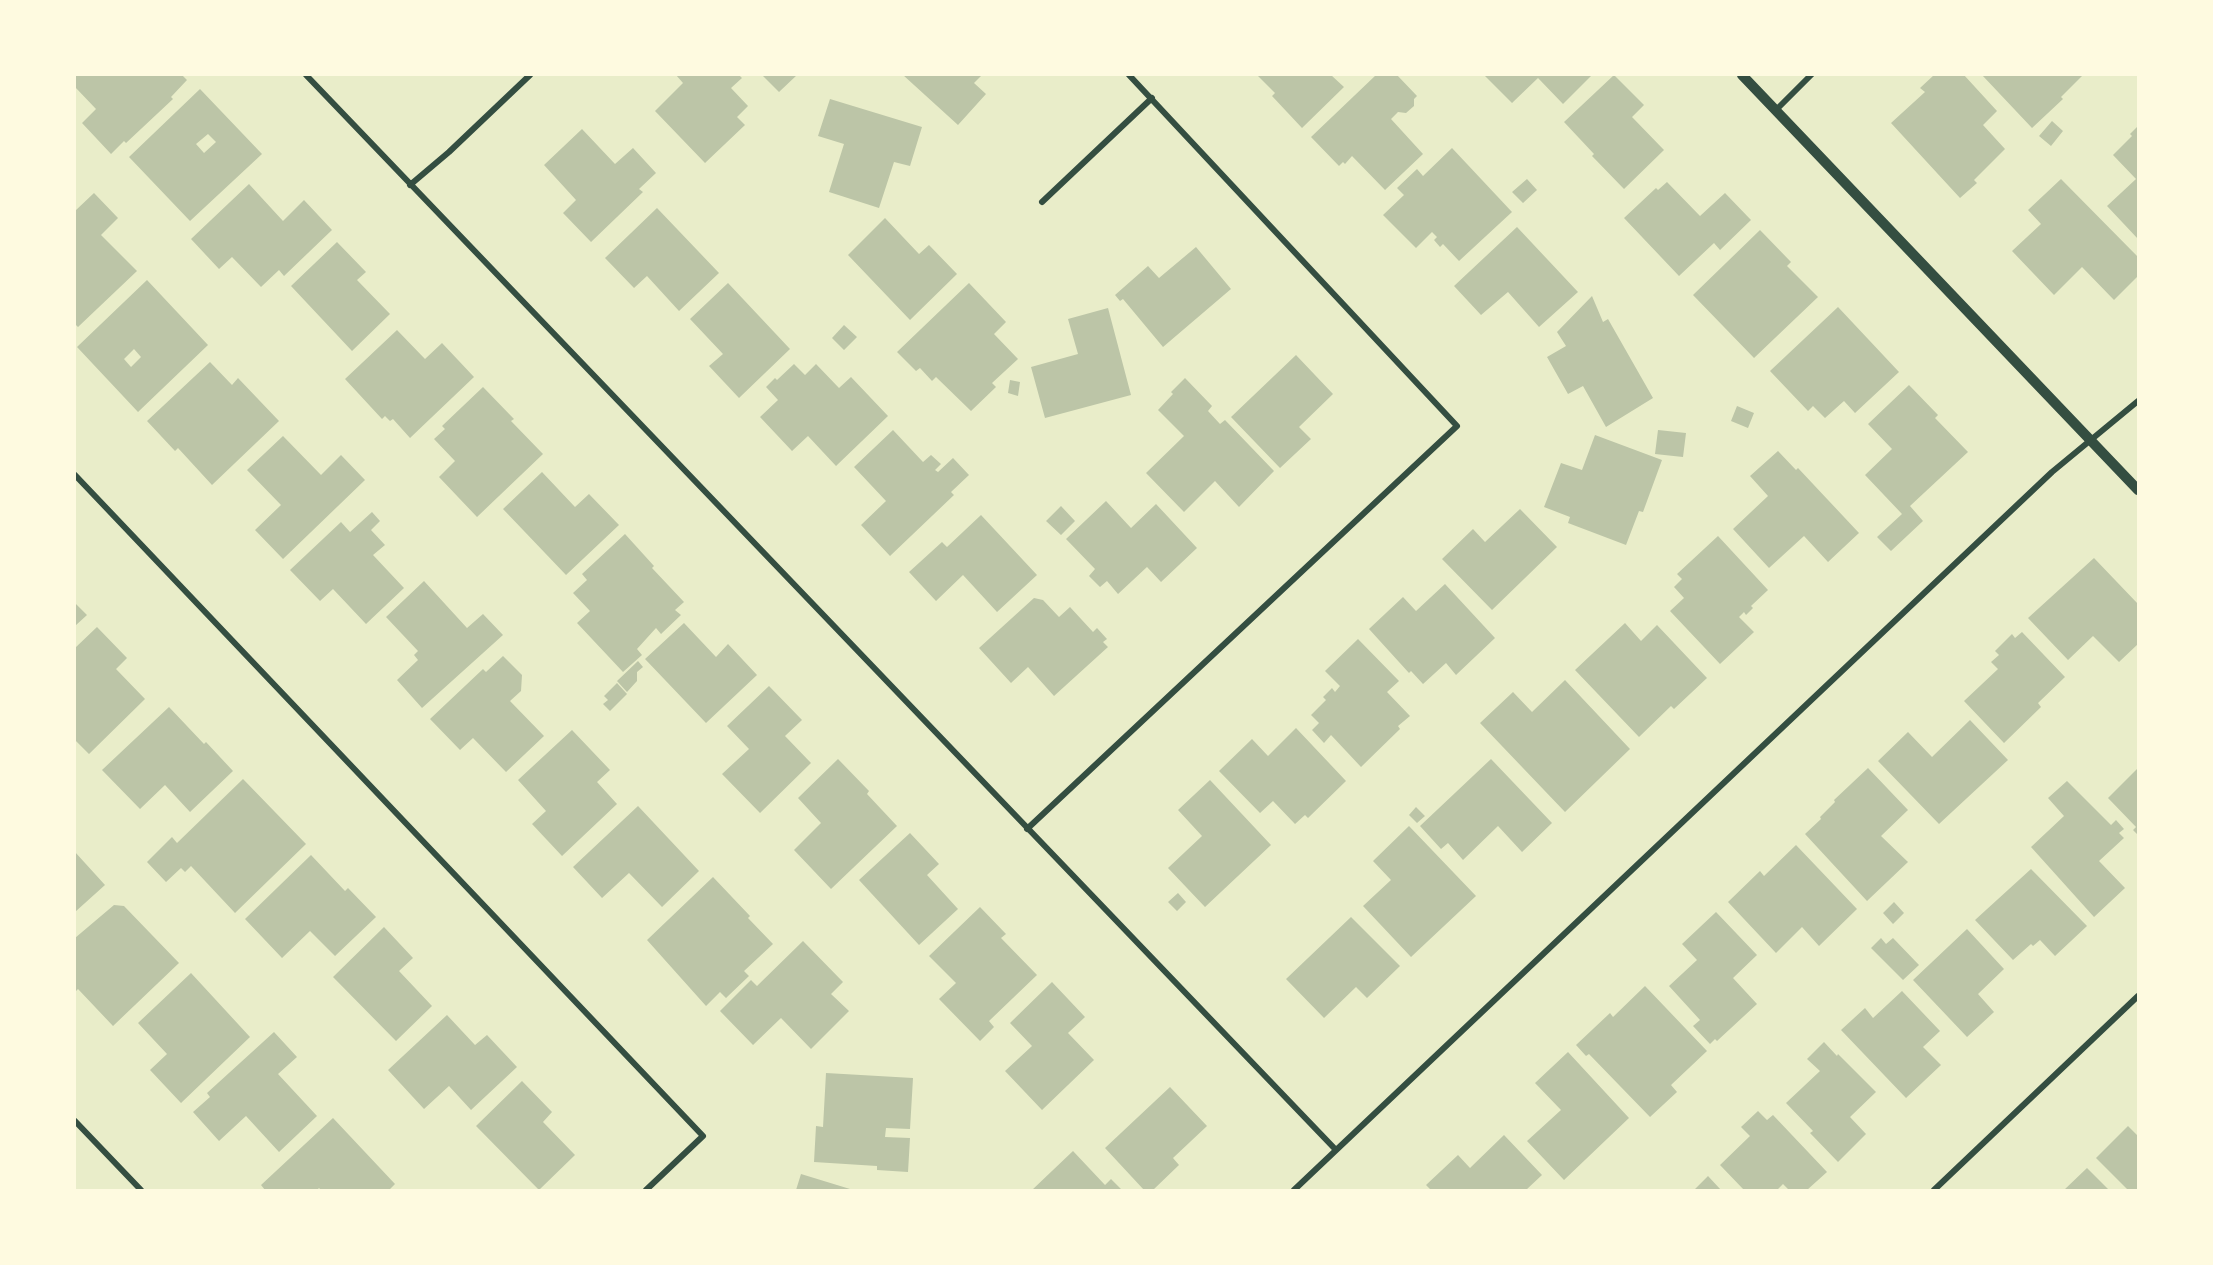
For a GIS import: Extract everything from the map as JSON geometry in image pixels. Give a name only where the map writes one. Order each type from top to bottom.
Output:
[{"type":"street","points":[[306,75],[1336,1150]]},
{"type":"street","points":[[410,185],[449,152],[530,75]]},
{"type":"street","points":[[1028,829],[1457,426],[1129,75]]},
{"type":"street","points":[[1742,75],[2138,490]]},
{"type":"street","points":[[1776,110],[1811,75]]},
{"type":"street","points":[[1042,202],[1152,98]]},
{"type":"street","points":[[1294,1190],[2052,472],[2138,401]]},
{"type":"street","points":[[75,475],[703,1136],[646,1190]]},
{"type":"street","points":[[1934,1190],[2138,996]]},
{"type":"street","points":[[75,1121],[141,1190]]},
{"type":"building","points":[[75,75],[182,75],[187,80],[171,97],[173,99],[111,154],[82,123],[96,109],[75,87]]},
{"type":"building","points":[[676,75],[739,75],[742,78],[731,88],[748,106],[737,117],[745,125],[705,163],[655,111],[683,83]]},
{"type":"building","points":[[762,75],[797,75],[779,92]]},
{"type":"building","points":[[903,75],[982,75],[974,83],[986,94],[958,125]]},
{"type":"building","points":[[1257,75],[1331,75],[1344,87],[1302,128],[1272,96],[1275,93]]},
{"type":"building","points":[[1376,75],[1397,75],[1417,96],[1414,99],[1414,106],[1406,113],[1398,112],[1391,119],[1423,154],[1385,190],[1352,156],[1345,164],[1343,162],[1339,166],[1311,137]]},
{"type":"building","points":[[1484,75],[1592,75],[1563,104],[1538,78],[1512,103]]},
{"type":"building","points":[[1614,75],[1644,105],[1632,117],[1664,150],[1624,189],[1592,156],[1594,154],[1564,122]]},
{"type":"building","points":[[1934,75],[1964,75],[1997,111],[1983,125],[2005,149],[1974,180],[1977,183],[1960,198],[1891,123],[1925,92],[1920,88]]},
{"type":"building","points":[[1982,75],[2083,75],[2061,97],[2063,99],[2032,128]]},
{"type":"building","points":[[200,89],[262,154],[190,221],[129,157]],"holes":[[[208,134],[216,142],[204,153],[196,144]]]},
{"type":"building","points":[[830,99],[922,127],[910,166],[894,162],[879,208],[829,192],[844,144],[818,136]]},
{"type":"building","points":[[2052,121],[2063,131],[2051,146],[2039,136]]},
{"type":"building","points":[[2138,126],[2138,239],[2107,206],[2136,179],[2113,155],[2132,136],[2130,134]]},
{"type":"building","points":[[582,129],[615,164],[633,148],[656,173],[639,189],[643,192],[591,242],[563,213],[576,200],[544,165]]},
{"type":"building","points":[[1452,148],[1512,212],[1459,261],[1443,244],[1440,247],[1434,240],[1437,237],[1432,232],[1416,248],[1383,215],[1404,195],[1397,188],[1417,169],[1423,176]]},
{"type":"building","points":[[1527,179],[1537,190],[1523,203],[1512,192]]},
{"type":"building","points":[[2061,179],[2138,257],[2138,276],[2114,300],[2082,267],[2054,295],[2012,251],[2041,224],[2028,210]]},
{"type":"building","points":[[1667,182],[1700,216],[1725,193],[1751,220],[1720,250],[1714,243],[1679,276],[1624,218],[1656,188],[1658,190]]},
{"type":"building","points":[[249,184],[283,221],[304,200],[332,230],[284,276],[279,270],[261,287],[232,257],[219,269],[191,239]]},
{"type":"building","points":[[94,193],[118,218],[101,235],[137,271],[78,327],[75,324],[75,211]]},
{"type":"building","points":[[657,208],[719,273],[679,311],[647,276],[634,288],[605,258]]},
{"type":"building","points":[[885,218],[919,254],[929,245],[957,274],[910,320],[848,255]]},
{"type":"building","points":[[1517,227],[1578,292],[1539,327],[1508,292],[1481,315],[1454,286]]},
{"type":"building","points":[[1760,230],[1791,262],[1787,266],[1818,297],[1754,358],[1693,295]]},
{"type":"building","points":[[337,242],[366,272],[357,280],[390,314],[352,351],[291,286]]},
{"type":"building","points":[[1196,247],[1231,289],[1163,347],[1123,299],[1120,301],[1115,295],[1148,266],[1159,278]]},
{"type":"building","points":[[147,280],[208,345],[138,412],[77,347]],"holes":[[[134,349],[141,357],[131,367],[124,359]]]},
{"type":"building","points":[[728,283],[790,349],[739,398],[709,366],[723,354],[690,319]]},
{"type":"building","points":[[969,283],[1006,322],[994,334],[1018,359],[992,383],[996,387],[971,411],[936,377],[932,381],[920,368],[916,371],[897,352]]},
{"type":"building","points":[[1592,296],[1603,322],[1608,319],[1653,398],[1606,427],[1583,386],[1568,394],[1547,357],[1566,346],[1557,332]]},
{"type":"building","points":[[1838,307],[1899,372],[1855,413],[1844,401],[1825,418],[1813,406],[1808,411],[1770,371]]},
{"type":"building","points":[[1108,308],[1131,395],[1045,418],[1031,367],[1078,354],[1068,319]]},
{"type":"building","points":[[844,325],[857,337],[844,350],[832,338]]},
{"type":"building","points":[[397,330],[425,359],[442,343],[474,377],[410,438],[393,419],[390,421],[385,416],[382,419],[345,379]]},
{"type":"building","points":[[1296,355],[1333,394],[1299,427],[1311,439],[1280,468],[1231,417]]},
{"type":"building","points":[[210,362],[232,385],[238,378],[279,421],[212,485],[178,448],[175,451],[147,421]]},
{"type":"building","points":[[794,364],[805,375],[816,364],[839,388],[851,377],[888,416],[836,466],[808,436],[792,451],[760,417],[778,400],[766,387]]},
{"type":"building","points":[[1185,378],[1212,406],[1208,411],[1220,424],[1225,420],[1274,471],[1239,507],[1215,481],[1184,512],[1146,473],[1184,436],[1158,410]]},
{"type":"building","points":[[1010,380],[1020,382],[1018,396],[1008,393]]},
{"type":"building","points":[[1909,385],[1938,415],[1935,418],[1968,452],[1910,506],[1923,521],[1891,551],[1877,537],[1902,514],[1865,475],[1892,449],[1868,424]]},
{"type":"building","points":[[483,387],[514,419],[511,421],[543,454],[477,517],[439,477],[455,461],[434,439],[445,429],[442,426]]},
{"type":"building","points":[[1737,406],[1754,413],[1748,428],[1731,421]]},
{"type":"building","points":[[893,430],[923,462],[931,455],[941,464],[935,470],[938,472],[953,458],[969,475],[951,492],[954,495],[890,556],[861,525],[886,501],[854,467]]},
{"type":"building","points":[[1658,430],[1686,433],[1683,457],[1655,454]]},
{"type":"building","points":[[1595,435],[1662,460],[1643,512],[1639,511],[1626,545],[1568,523],[1570,517],[1544,507],[1561,463],[1582,470]]},
{"type":"building","points":[[283,436],[321,475],[341,455],[365,480],[283,559],[255,530],[281,505],[247,470]]},
{"type":"building","points":[[1778,451],[1796,470],[1798,468],[1859,533],[1828,562],[1804,536],[1769,568],[1733,529],[1768,496],[1750,476]]},
{"type":"building","points":[[542,472],[575,507],[589,494],[619,525],[566,575],[503,509]]},
{"type":"building","points":[[1106,501],[1131,528],[1156,504],[1197,548],[1161,582],[1147,567],[1118,594],[1107,581],[1100,587],[1089,576],[1095,569],[1066,539]]},
{"type":"building","points":[[1061,506],[1075,521],[1061,535],[1046,521]]},
{"type":"building","points":[[1520,509],[1557,547],[1492,610],[1442,559],[1473,529],[1485,542]]},
{"type":"building","points":[[372,512],[380,521],[371,530],[385,545],[373,555],[404,588],[366,624],[333,589],[320,601],[290,570],[341,522],[350,532]]},
{"type":"building","points":[[981,515],[1037,575],[997,612],[963,575],[936,601],[909,572],[942,542],[947,547]]},
{"type":"building","points":[[625,534],[654,566],[652,568],[684,602],[675,610],[681,615],[661,634],[656,628],[637,649],[642,655],[623,672],[577,623],[590,611],[573,593],[587,580],[582,574]]},
{"type":"building","points":[[1718,536],[1768,590],[1751,606],[1753,608],[1746,615],[1744,612],[1739,617],[1754,632],[1720,664],[1670,611],[1684,598],[1674,587],[1682,579],[1677,574]]},
{"type":"building","points":[[2094,558],[2138,604],[2138,644],[2119,662],[2093,636],[2068,660],[2028,618]]},
{"type":"building","points":[[424,581],[467,628],[483,614],[503,635],[422,708],[397,680],[418,660],[414,655],[418,651],[386,617]]},
{"type":"building","points":[[1445,584],[1495,638],[1456,675],[1446,663],[1423,684],[1411,671],[1409,673],[1369,629],[1403,597],[1416,611]]},
{"type":"building","points":[[1034,598],[1043,600],[1059,617],[1070,607],[1093,632],[1097,628],[1107,639],[1103,642],[1108,647],[1054,696],[1028,667],[1011,683],[979,648]]},
{"type":"building","points":[[75,603],[87,615],[75,626]]},
{"type":"building","points":[[684,623],[716,657],[728,644],[757,675],[706,723],[645,659]]},
{"type":"building","points":[[1625,623],[1641,641],[1657,625],[1707,678],[1674,709],[1671,706],[1639,737],[1575,670]]},
{"type":"building","points":[[97,627],[127,658],[116,669],[145,699],[89,754],[75,740],[75,648]]},
{"type":"building","points":[[2022,632],[2065,677],[2038,703],[2041,707],[2004,743],[1964,701],[1998,669],[1991,662],[1999,655],[1995,651],[2012,634],[2015,638]]},
{"type":"building","points":[[1358,639],[1399,681],[1387,692],[1410,716],[1361,767],[1331,735],[1324,743],[1312,730],[1319,723],[1311,715],[1326,700],[1323,697],[1332,688],[1335,692],[1340,686],[1325,671]]},
{"type":"building","points":[[503,656],[522,675],[521,691],[510,701],[544,736],[506,772],[473,738],[460,750],[430,719],[483,669],[486,672]]},
{"type":"building","points":[[638,661],[643,667],[637,672],[637,681],[627,692],[617,681]]},
{"type":"building","points":[[1565,680],[1630,749],[1565,812],[1480,723],[1513,692],[1532,712]]},
{"type":"building","points":[[617,683],[627,694],[610,711],[603,704],[608,700],[604,696]]},
{"type":"building","points":[[769,686],[802,720],[785,736],[811,763],[760,813],[722,774],[749,749],[727,726]]},
{"type":"building","points":[[169,707],[233,771],[190,812],[165,785],[140,809],[102,770]]},
{"type":"building","points":[[1970,720],[2008,760],[1939,824],[1878,761],[1908,732],[1932,757]]},
{"type":"building","points":[[1296,728],[1346,781],[1308,818],[1305,815],[1295,824],[1273,801],[1260,813],[1219,771],[1252,739],[1268,756]]},
{"type":"building","points":[[572,730],[610,770],[597,782],[617,804],[562,856],[532,824],[546,811],[518,780]]},
{"type":"building","points":[[838,759],[869,791],[867,794],[897,826],[831,889],[794,850],[821,823],[798,798]]},
{"type":"building","points":[[1491,759],[1552,823],[1522,852],[1498,826],[1463,860],[1448,843],[1441,849],[1420,826]]},
{"type":"building","points":[[1868,768],[1908,810],[1881,836],[1908,862],[1867,901],[1805,834],[1821,819],[1820,817],[1835,802],[1834,800]]},
{"type":"building","points":[[2138,768],[2138,835],[2133,830],[2136,827],[2108,798]]},
{"type":"building","points":[[243,779],[306,844],[235,913],[191,866],[185,872],[181,868],[166,882],[147,862],[172,837],[177,843]]},
{"type":"building","points":[[1210,780],[1271,845],[1205,907],[1168,868],[1202,836],[1178,810]]},
{"type":"building","points":[[2067,781],[2111,825],[2116,820],[2124,829],[2119,833],[2124,838],[2099,861],[2125,888],[2094,917],[2031,847],[2064,816],[2048,798]]},
{"type":"building","points":[[638,806],[699,871],[662,907],[629,873],[602,898],[573,867]]},
{"type":"building","points":[[1416,807],[1425,816],[1417,823],[1409,815]]},
{"type":"building","points":[[1409,826],[1476,896],[1411,957],[1363,906],[1391,880],[1373,861]]},
{"type":"building","points":[[910,833],[939,864],[927,875],[958,909],[919,945],[859,880]]},
{"type":"building","points":[[1796,845],[1857,909],[1819,946],[1802,927],[1776,953],[1728,902],[1760,871],[1764,876]]},
{"type":"building","points":[[75,852],[105,885],[75,912]]},
{"type":"building","points":[[311,855],[345,891],[348,888],[376,917],[335,956],[310,931],[282,958],[245,919]]},
{"type":"building","points":[[2031,869],[2087,926],[2055,956],[2040,940],[2033,946],[2031,944],[2013,960],[1975,920]]},
{"type":"building","points":[[713,877],[773,944],[744,971],[749,976],[726,998],[720,992],[706,1006],[647,940]]},
{"type":"building","points":[[1178,893],[1186,902],[1177,911],[1168,902]]},
{"type":"building","points":[[1894,902],[1904,913],[1893,924],[1883,913]]},
{"type":"building","points":[[114,905],[124,906],[179,963],[113,1026],[78,989],[75,992],[75,938]]},
{"type":"building","points":[[980,907],[1006,934],[1001,938],[1037,975],[989,1021],[994,1027],[980,1041],[939,999],[956,983],[929,956]]},
{"type":"building","points":[[1716,912],[1757,955],[1733,978],[1757,1004],[1717,1041],[1715,1039],[1710,1044],[1693,1026],[1700,1020],[1669,986],[1697,960],[1682,944]]},
{"type":"building","points":[[1351,917],[1400,966],[1367,998],[1356,987],[1324,1018],[1286,979]]},
{"type":"building","points":[[384,927],[413,958],[399,971],[432,1006],[396,1041],[333,977]]},
{"type":"building","points":[[1967,929],[2004,969],[1978,994],[1994,1012],[1967,1037],[1913,980]]},
{"type":"building","points":[[1881,938],[1886,944],[1893,938],[1919,965],[1903,980],[1871,948]]},
{"type":"building","points":[[803,941],[843,982],[831,994],[849,1011],[811,1049],[781,1018],[753,1045],[720,1011],[751,980],[757,986]]},
{"type":"building","points":[[191,973],[250,1037],[181,1103],[150,1070],[167,1054],[138,1023]]},
{"type":"building","points":[[1052,982],[1085,1017],[1068,1033],[1094,1060],[1042,1110],[1005,1071],[1032,1046],[1010,1023]]},
{"type":"building","points":[[1645,986],[1707,1051],[1671,1085],[1677,1092],[1650,1117],[1589,1054],[1586,1056],[1576,1045],[1610,1013],[1613,1017]]},
{"type":"building","points":[[1902,991],[1940,1031],[1923,1047],[1941,1065],[1906,1098],[1841,1030],[1865,1008],[1873,1018]]},
{"type":"building","points":[[447,1015],[475,1045],[487,1035],[517,1067],[471,1110],[449,1086],[424,1109],[388,1070]]},
{"type":"building","points":[[274,1032],[297,1057],[278,1074],[317,1116],[279,1152],[246,1116],[219,1141],[193,1112],[210,1097],[207,1093]]},
{"type":"building","points":[[1824,1042],[1876,1092],[1850,1117],[1866,1134],[1838,1162],[1810,1133],[1813,1131],[1786,1103],[1820,1071],[1807,1059]]},
{"type":"building","points":[[1568,1052],[1629,1118],[1564,1180],[1527,1141],[1561,1110],[1535,1083]]},
{"type":"building","points":[[826,1073],[913,1078],[910,1129],[886,1128],[885,1137],[910,1138],[908,1172],[877,1170],[877,1166],[814,1162],[816,1126],[823,1127]]},
{"type":"building","points":[[522,1081],[552,1112],[543,1122],[575,1155],[539,1190],[476,1126]]},
{"type":"building","points":[[1170,1087],[1207,1126],[1173,1158],[1179,1165],[1153,1190],[1144,1190],[1105,1148]]},
{"type":"building","points":[[1758,1111],[1767,1120],[1773,1115],[1827,1172],[1807,1190],[1789,1190],[1783,1184],[1777,1190],[1744,1190],[1720,1165],[1750,1136],[1741,1127]]},
{"type":"building","points":[[333,1118],[395,1184],[389,1190],[321,1190],[319,1188],[317,1190],[265,1190],[261,1185]]},
{"type":"building","points":[[2128,1126],[2138,1136],[2138,1190],[2128,1190],[2096,1158]]},
{"type":"building","points":[[1504,1135],[1542,1175],[1526,1190],[1431,1190],[1426,1185],[1458,1155],[1470,1168]]},
{"type":"building","points":[[1073,1151],[1105,1185],[1111,1179],[1122,1190],[1032,1190]]},
{"type":"building","points":[[2087,1168],[2109,1190],[2064,1190]]},
{"type":"building","points":[[801,1174],[850,1189],[850,1190],[796,1190]]},
{"type":"building","points":[[1708,1176],[1721,1190],[1694,1190]]}]
